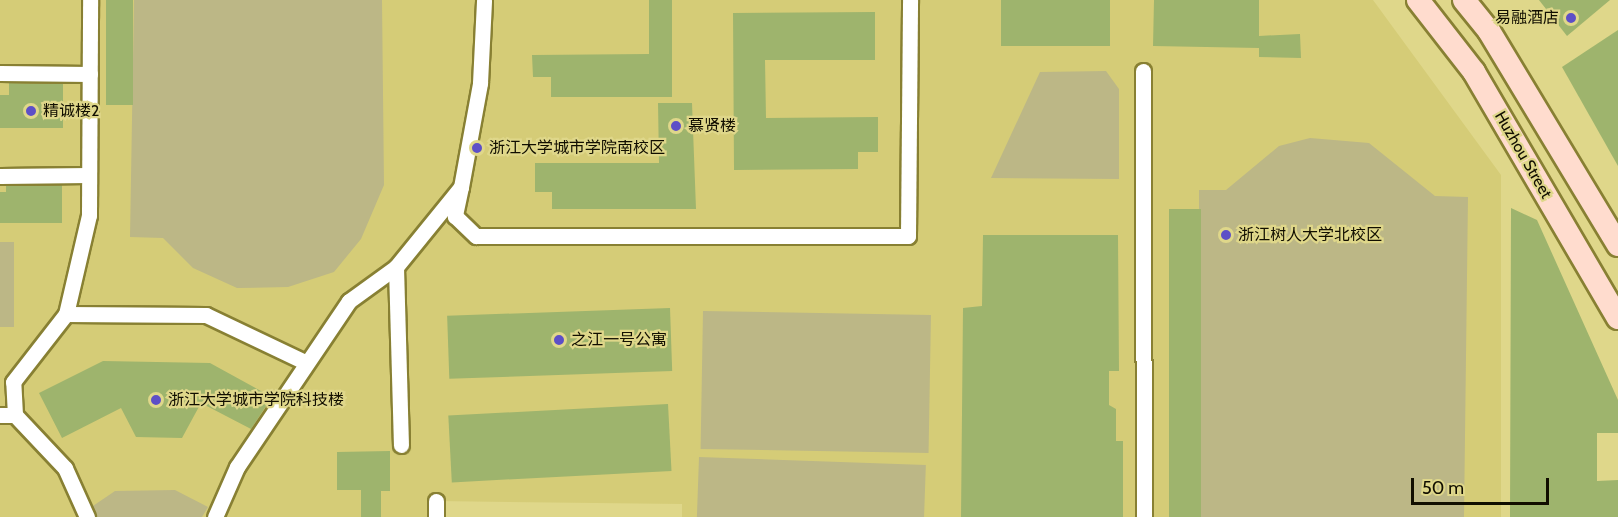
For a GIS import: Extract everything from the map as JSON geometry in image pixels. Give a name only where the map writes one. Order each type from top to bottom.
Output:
[{"type":"main road","name":"Huzhou Street","points":[[1418,0],[1474,72],[1618,318]]},
{"type":"main road","name":"Huzhou Street","points":[[1464,0],[1489,31],[1618,245]]},
{"type":"street","points":[[87,517],[65,468],[8,415],[13,382],[66,314],[89,215],[90,0]]},
{"type":"street","points":[[484,0],[480,83],[455,216],[476,236],[908,236],[910,0]]},
{"type":"street","points":[[1143,71],[1144,517]]},
{"type":"street","points":[[0,73],[90,74]]},
{"type":"street","points":[[0,176],[89,174]]},
{"type":"street","points":[[215,517],[237,466],[305,362],[349,301],[396,267],[461,187]]},
{"type":"street","points":[[396,267],[400,445]]},
{"type":"street","points":[[66,314],[206,315],[305,362]]},
{"type":"street","points":[[435,517],[436,501]]},
{"type":"shaded area","points":[[0,0],[1373,0],[1501,175],[1501,517],[682,517],[682,504],[436,501],[435,517],[0,517]]},
{"type":"shaded area","points":[[134,0],[382,0],[384,185],[361,239],[334,272],[288,287],[237,288],[193,268],[163,238],[130,237]]},
{"type":"shaded area","points":[[1106,71],[1119,89],[1119,179],[991,178],[1040,72]]},
{"type":"shaded area","points":[[1310,138],[1369,143],[1435,196],[1468,197],[1464,517],[1199,517],[1199,190],[1226,190],[1279,146]]},
{"type":"shaded area","points":[[0,242],[14,242],[14,327],[0,327]]},
{"type":"shaded area","points":[[703,311],[931,315],[929,453],[701,449]]},
{"type":"shaded area","points":[[699,457],[926,465],[924,517],[697,517]]},
{"type":"shaded area","points":[[175,490],[208,507],[202,517],[91,517],[87,510],[115,491]]},
{"type":"building","points":[[106,0],[133,0],[133,105],[106,105]]},
{"type":"building","points":[[649,0],[672,0],[672,97],[551,97],[551,77],[533,77],[532,55],[649,54]]},
{"type":"building","points":[[1001,0],[1110,0],[1110,46],[1001,46]]},
{"type":"building","points":[[1154,0],[1259,0],[1259,36],[1300,34],[1301,58],[1259,57],[1259,48],[1153,46]]},
{"type":"building","name":"易融酒店","points":[[1539,0],[1610,0],[1567,36]]},
{"type":"building","points":[[875,12],[875,60],[765,60],[766,118],[878,117],[878,152],[858,152],[858,169],[734,170],[733,13]]},
{"type":"building","points":[[1618,30],[1618,166],[1562,67]]},
{"type":"building","name":"精诚楼2","points":[[9,83],[63,84],[63,128],[0,128],[0,95],[9,95]]},
{"type":"building","points":[[658,103],[692,103],[696,209],[552,209],[552,192],[535,192],[535,163],[659,163]]},
{"type":"building","points":[[62,185],[62,223],[0,223],[0,192],[6,192],[6,186]]},
{"type":"building","points":[[1511,208],[1537,220],[1618,400],[1618,433],[1597,433],[1597,481],[1618,480],[1618,517],[1510,517]]},
{"type":"building","points":[[1169,209],[1201,209],[1201,517],[1169,517]]},
{"type":"building","points":[[983,235],[1118,235],[1119,371],[1109,371],[1109,405],[1116,409],[1116,441],[1123,441],[1123,517],[961,517],[963,308],[982,306]]},
{"type":"building","name":"之江一号公寓","points":[[670,308],[672,371],[449,379],[447,316]]},
{"type":"building","name":"浙江大学城市学院科技楼","points":[[103,361],[210,363],[272,397],[251,429],[201,403],[182,438],[136,437],[121,408],[62,438],[39,393]]},
{"type":"building","points":[[668,404],[672,471],[452,482],[448,416]]},
{"type":"building","points":[[390,451],[390,491],[381,491],[381,517],[361,517],[361,490],[337,490],[337,452]]},
{"type":"place","name":"易融酒店","points":[[1571,18]]},
{"type":"place","name":"精诚楼2","points":[[31,111]]},
{"type":"place","name":"慕贤楼","points":[[676,126]]},
{"type":"place","name":"浙江大学城市学院南校区","points":[[477,148]]},
{"type":"place","name":"浙江树人大学北校区","points":[[1226,235]]},
{"type":"place","name":"之江一号公寓","points":[[559,340]]},
{"type":"place","name":"浙江大学城市学院科技楼","points":[[156,400]]}]
